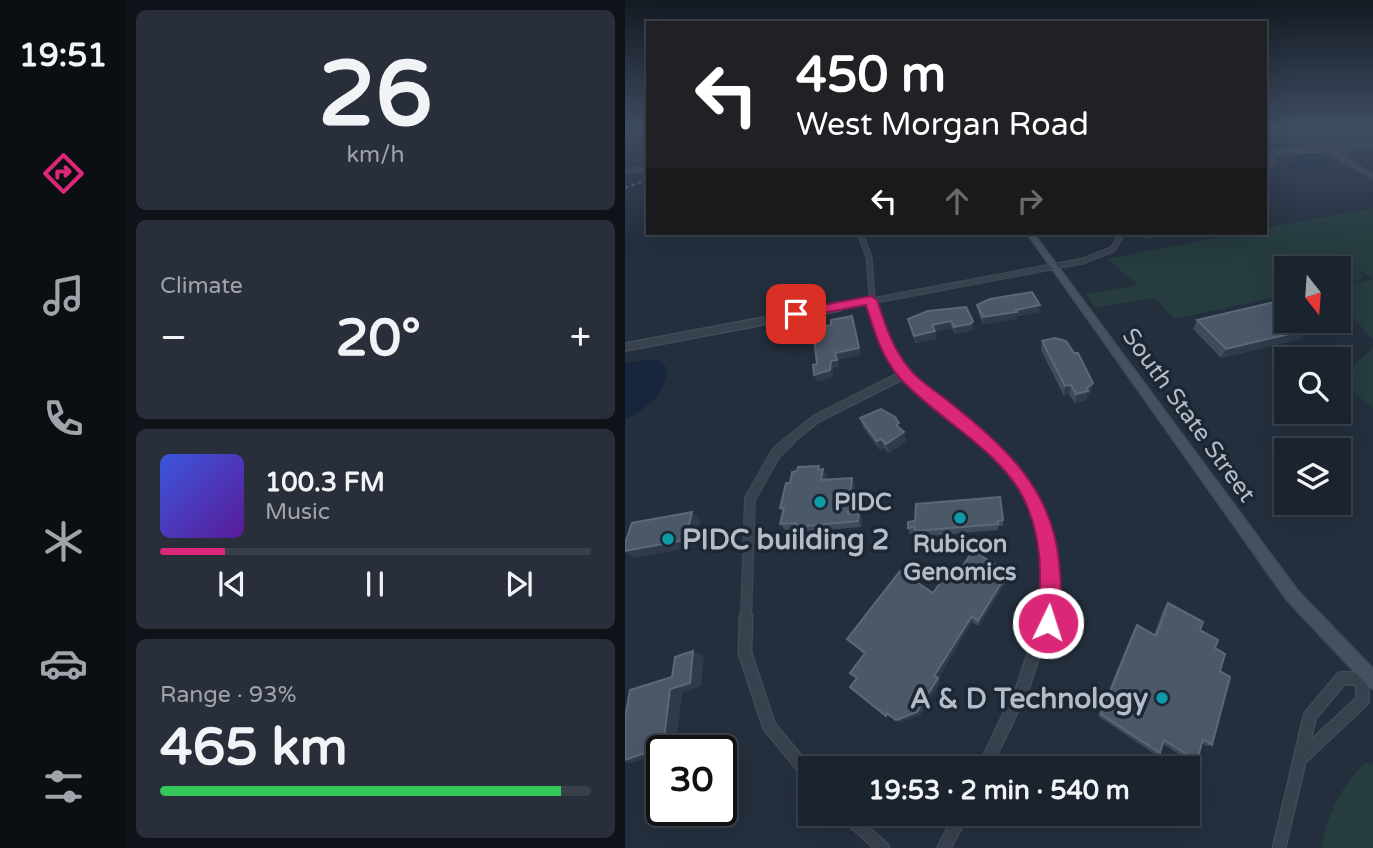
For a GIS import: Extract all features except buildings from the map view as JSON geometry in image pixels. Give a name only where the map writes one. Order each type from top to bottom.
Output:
[{"type":"main road","name":"South State Street","points":[[1031,235],[1255,546],[1292,595],[1366,679]]},
{"type":"street","points":[[1353,166],[1373,177]]},
{"type":"street","points":[[625,171],[646,169]]},
{"type":"street","points":[[861,235],[871,254],[871,300],[885,344],[905,374],[959,418],[1013,470],[1029,491],[1041,515],[1049,548],[1048,623],[1033,668],[990,756]]},
{"type":"street","points":[[625,347],[1098,257],[1117,244],[1121,235]]},
{"type":"street","points":[[798,761],[769,726],[745,653],[750,499],[776,453],[798,432],[816,419],[905,374]]},
{"type":"street","points":[[1278,848],[1291,784],[1302,757],[1310,716],[1342,678],[1366,679],[1362,700],[1302,757]]},
{"type":"street","points":[[858,826],[883,848]]},
{"type":"street","points":[[944,848],[956,826]]},
{"type":"green space","points":[[1373,208],[1373,279],[1351,264],[1351,256],[1339,256],[1332,251],[1339,256],[1274,256],[1274,298],[1174,319],[1154,298],[1095,308],[1086,294],[1138,285],[1107,259],[1231,235],[1267,235],[1267,228]]},
{"type":"green space","points":[[1351,265],[1362,273],[1361,279],[1351,281]]},
{"type":"green space","points":[[1373,279],[1373,340],[1351,315],[1351,284]]},
{"type":"green space","points":[[1373,347],[1373,409],[1351,390],[1351,369]]},
{"type":"green space","points":[[1367,762],[1373,764],[1373,848],[1321,848],[1327,823],[1342,791]]},
{"type":"water","points":[[1291,166],[1323,166],[1299,170]]},
{"type":"water","points":[[656,359],[667,368],[663,386],[654,400],[625,420],[625,363]]},
{"type":"railway","points":[[625,188],[646,180]]},
{"type":"place","name":"PIDC","points":[[820,502]]},
{"type":"place","name":"Rubicon Genomics","points":[[960,518]]},
{"type":"place","name":"PIDC building 2","points":[[668,539]]},
{"type":"place","name":"A & D Technology","points":[[1162,698]]},
{"type":"route","points":[[796,314],[871,300],[885,344],[905,374],[959,418],[1013,470],[1029,491],[1041,515],[1047,537],[1051,583],[1048,623]]}]
